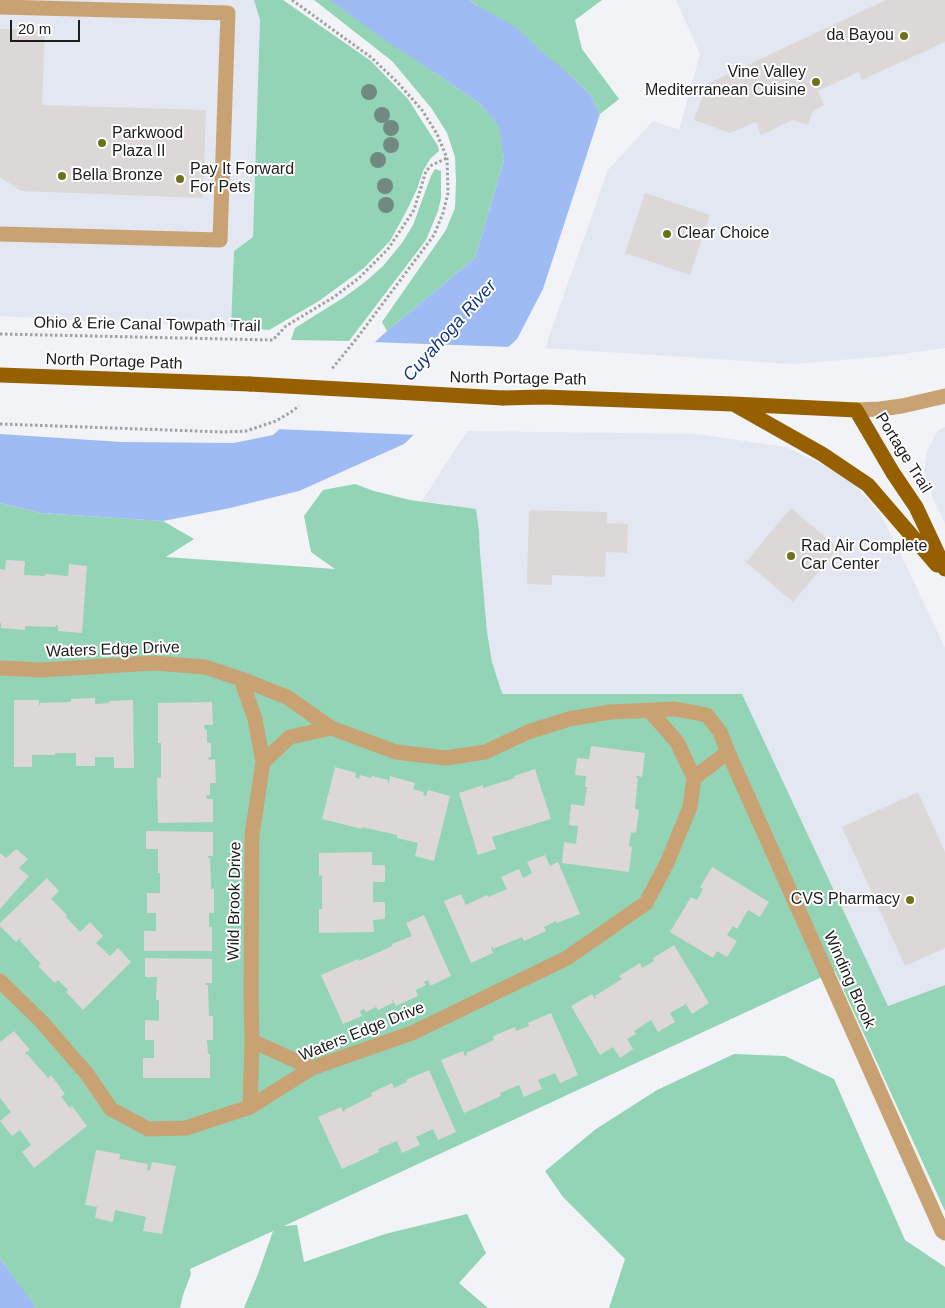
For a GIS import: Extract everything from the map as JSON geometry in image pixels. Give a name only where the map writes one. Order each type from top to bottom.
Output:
[{"type":"main road","name":"North Portage Path","points":[[0,375],[250,384],[503,398],[543,397],[856,410]]},
{"type":"main road","points":[[733,404],[822,454],[868,485],[945,574]]},
{"type":"main road","name":"Portage Trail","points":[[856,410],[893,473],[916,507],[945,569]]},
{"type":"street","points":[[0,7],[228,13],[220,240],[0,234]]},
{"type":"street","points":[[856,410],[902,406],[945,396]]},
{"type":"street","name":"Waters Edge Drive","points":[[0,668],[41,670],[154,664],[205,667],[287,697],[331,728],[396,752],[446,758],[485,752],[528,732],[569,720],[610,712],[675,709],[707,715]]},
{"type":"street","name":"Wild Brook Drive","points":[[241,679],[255,719],[263,762],[252,835],[252,1040],[250,1107]]},
{"type":"street","points":[[649,710],[677,742],[694,778],[728,752]]},
{"type":"street","name":"Winding Brook","points":[[707,715],[720,732],[942,1231],[945,1233]]},
{"type":"street","points":[[263,762],[290,737],[331,728]]},
{"type":"street","name":"Waters Edge Drive","points":[[0,982],[41,1021],[87,1074],[111,1109],[148,1129],[186,1128],[250,1107],[312,1068],[412,1033],[567,958],[646,903],[667,862],[690,808],[694,778]]},
{"type":"street","points":[[252,1040],[312,1068]]},
{"type":"path","points":[[292,0],[372,58],[398,84],[422,110],[437,134],[447,158],[448,193],[434,235],[357,338]]},
{"type":"path","name":"Ohio & Erie Canal Towpath Trail","points":[[0,334],[273,340],[286,326],[334,297],[359,278],[388,249],[414,210],[426,171],[432,165],[447,158]]},
{"type":"path","points":[[0,424],[224,432],[246,431]]},
{"type":"shaded area","points":[[0,0],[254,0],[260,20],[253,237],[234,251],[231,327],[0,316]]},
{"type":"shaded area","points":[[676,0],[945,0],[945,348],[889,356],[793,364],[545,348],[608,170],[653,121],[679,130],[700,54]]},
{"type":"shaded area","points":[[945,427],[945,524],[933,498],[924,471],[927,452],[938,430]]},
{"type":"shaded area","points":[[467,431],[697,434],[786,447],[848,477],[881,515],[945,648],[945,985],[888,1006],[742,694],[504,694],[501,691],[492,662],[487,632],[479,531],[446,504],[422,501]]},
{"type":"green space","points":[[254,0],[283,0],[371,61],[408,99],[438,146],[439,151],[430,159],[423,171],[417,189],[390,241],[364,268],[319,301],[269,330],[231,327],[234,251],[253,237],[260,20]]},
{"type":"green space","points":[[314,0],[331,0],[480,104],[500,126],[504,160],[475,258],[387,331],[382,322],[446,230],[455,208],[455,157],[447,133],[432,109],[392,61]]},
{"type":"green space","points":[[470,0],[602,0],[575,20],[582,49],[619,99],[600,114],[590,94],[569,74]]},
{"type":"green space","points":[[435,169],[441,171],[441,198],[438,211],[426,240],[349,341],[291,340],[295,328],[346,296],[383,266],[402,243],[413,225]]},
{"type":"green space","points":[[355,484],[410,500],[476,509],[487,632],[492,662],[503,694],[742,694],[888,1006],[945,985],[945,1211],[835,971],[284,1226],[297,1225],[304,1262],[385,1234],[467,1214],[486,1253],[459,1283],[488,1308],[244,1308],[273,1231],[190,1269],[191,1274],[180,1308],[36,1308],[0,1259],[0,503],[41,513],[163,521],[194,539],[166,557],[335,569],[311,552],[304,516],[323,490]]},
{"type":"green space","points":[[734,1054],[785,1056],[834,1079],[905,1240],[945,1267],[945,1308],[609,1308],[625,1259],[563,1197],[545,1171],[596,1129],[657,1090]]},
{"type":"water","name":"Cuyahoga River","points":[[330,0],[470,0],[517,28],[590,94],[600,114],[543,289],[517,339],[404,444],[299,491],[230,508],[163,521],[41,513],[0,503],[0,434],[121,442],[234,443],[273,435],[387,331],[475,258],[504,160],[499,126],[480,104],[386,41]]},
{"type":"water","points":[[0,1259],[30,1299],[36,1308],[0,1308]]},
{"type":"pier","points":[[371,342],[511,347],[417,435],[276,429]]},
{"type":"building","points":[[886,0],[945,0],[945,42],[862,80],[859,72],[818,91],[824,105],[813,111],[808,125],[793,120],[761,135],[756,122],[730,133],[694,120],[707,84]]},
{"type":"building","name":"Parkwood Plaza II","points":[[0,29],[45,30],[42,105],[206,110],[203,198],[21,191],[0,177]]},
{"type":"building","name":"Clear Choice","points":[[645,193],[710,215],[690,275],[625,253]]},
{"type":"building","name":"Rad Air Complete Car Center","points":[[791,508],[838,548],[793,602],[746,562]]},
{"type":"building","points":[[529,510],[607,512],[607,523],[628,524],[627,553],[606,552],[605,577],[552,575],[552,585],[527,584]]},
{"type":"building","points":[[6,560],[25,561],[24,575],[68,576],[69,564],[87,566],[82,633],[58,631],[58,625],[56,627],[25,626],[25,630],[1,628],[0,569],[5,570]]},
{"type":"building","points":[[95,698],[95,704],[109,703],[109,701],[133,700],[134,768],[114,768],[114,757],[95,757],[95,766],[76,766],[76,753],[32,755],[32,767],[14,767],[14,700],[39,700],[40,705],[40,703],[71,702],[71,699]]},
{"type":"building","points":[[212,702],[213,725],[204,725],[205,730],[207,730],[207,743],[211,743],[211,757],[208,757],[209,760],[215,759],[216,783],[210,783],[210,795],[206,795],[207,799],[213,799],[213,822],[158,823],[157,778],[161,778],[161,743],[158,743],[158,703]]},
{"type":"building","points":[[591,746],[645,753],[642,777],[637,776],[636,778],[638,778],[635,809],[639,810],[636,833],[631,832],[629,846],[632,847],[629,872],[562,863],[564,842],[576,844],[578,826],[569,825],[571,804],[584,806],[587,787],[585,787],[586,776],[575,775],[577,758],[589,759]]},
{"type":"building","points":[[335,767],[356,773],[355,777],[359,779],[360,775],[371,778],[372,776],[388,780],[389,783],[390,776],[415,783],[413,789],[424,792],[423,795],[426,796],[428,790],[450,796],[434,861],[415,856],[418,843],[397,838],[397,835],[322,819]]},
{"type":"building","points":[[535,769],[551,819],[492,837],[496,849],[478,855],[459,793],[483,785],[483,788],[515,778],[514,776]]},
{"type":"building","name":"CVS Pharmacy","points":[[918,792],[945,852],[945,948],[905,966],[842,827]]},
{"type":"building","points":[[146,831],[213,832],[213,856],[208,856],[210,858],[211,889],[214,889],[214,913],[209,913],[209,927],[212,927],[212,951],[144,951],[144,931],[156,931],[156,913],[147,913],[147,893],[160,893],[158,849],[146,849]]},
{"type":"building","points":[[16,849],[28,859],[19,868],[29,876],[0,909],[0,853],[6,858]]},
{"type":"building","points":[[372,852],[372,865],[385,865],[385,882],[373,882],[373,902],[385,902],[385,919],[373,920],[374,932],[319,933],[319,909],[322,909],[322,875],[319,876],[319,853]]},
{"type":"building","points":[[545,855],[550,866],[558,862],[580,914],[557,923],[556,921],[544,927],[546,931],[524,941],[522,937],[493,949],[491,947],[493,953],[471,963],[444,901],[461,894],[466,905],[487,895],[488,897],[507,889],[501,877],[519,869],[523,878],[532,873],[527,862]]},
{"type":"building","points":[[712,867],[769,902],[760,917],[748,910],[737,929],[733,926],[727,935],[737,941],[727,957],[717,951],[713,958],[670,932],[691,897],[697,900],[703,889],[700,887]]},
{"type":"building","points":[[47,878],[59,891],[51,899],[80,932],[90,922],[103,936],[96,943],[110,956],[118,948],[131,962],[83,1010],[66,992],[68,990],[58,980],[55,983],[38,966],[41,964],[20,941],[21,939],[16,942],[0,926],[0,923]]},
{"type":"building","points":[[424,915],[451,976],[430,986],[428,980],[424,982],[426,985],[416,990],[418,996],[396,1006],[392,1000],[393,1003],[378,1010],[376,1007],[366,1012],[364,1009],[360,1011],[362,1016],[343,1024],[321,975],[358,959],[359,961],[412,936],[406,923]]},
{"type":"building","points":[[674,945],[709,1003],[692,1014],[686,1004],[670,1013],[675,1022],[658,1032],[651,1020],[634,1031],[636,1034],[627,1039],[633,1049],[620,1058],[613,1047],[600,1055],[571,1006],[592,994],[595,999],[595,996],[622,979],[619,976],[640,963],[642,968],[654,961],[653,958]]},
{"type":"building","points":[[145,958],[212,959],[212,983],[206,983],[208,985],[209,1016],[213,1016],[213,1040],[207,1040],[208,1054],[210,1054],[210,1078],[143,1078],[143,1058],[154,1058],[154,1040],[145,1040],[145,1020],[159,1021],[159,1000],[156,1000],[157,977],[145,977]]},
{"type":"building","points":[[551,1013],[578,1075],[560,1083],[555,1073],[538,1080],[542,1089],[524,1097],[519,1085],[500,1093],[501,1096],[464,1113],[441,1060],[463,1051],[465,1056],[467,1055],[466,1053],[494,1040],[493,1036],[515,1027],[516,1031],[529,1026],[528,1023]]},
{"type":"building","points":[[14,1031],[30,1050],[25,1053],[26,1055],[48,1078],[51,1075],[65,1094],[61,1097],[70,1108],[72,1106],[87,1126],[34,1168],[22,1152],[31,1145],[20,1130],[12,1136],[0,1121],[11,1112],[0,1098],[0,1042]]},
{"type":"building","points":[[429,1070],[456,1132],[438,1140],[433,1129],[416,1137],[420,1145],[402,1153],[397,1141],[378,1149],[379,1152],[342,1169],[318,1117],[341,1107],[343,1112],[345,1112],[344,1110],[372,1096],[371,1093],[392,1083],[394,1088],[407,1082],[406,1080]]},
{"type":"building","points":[[96,1150],[120,1154],[119,1162],[120,1159],[148,1164],[147,1170],[150,1170],[152,1162],[176,1166],[162,1234],[143,1231],[146,1217],[115,1210],[113,1222],[95,1218],[97,1207],[85,1205]]},
{"type":"place","name":"da Bayou","points":[[904,36]]},
{"type":"place","name":"Vine Valley Mediterranean Cuisine","points":[[816,82]]},
{"type":"place","name":"Parkwood Plaza II","points":[[102,143]]},
{"type":"place","name":"Bella Bronze","points":[[62,176]]},
{"type":"place","name":"Pay It Forward For Pets","points":[[180,179]]},
{"type":"place","name":"Clear Choice","points":[[667,234]]},
{"type":"place","name":"Rad Air Complete Car Center","points":[[791,556]]},
{"type":"place","name":"CVS Pharmacy","points":[[910,900]]}]
